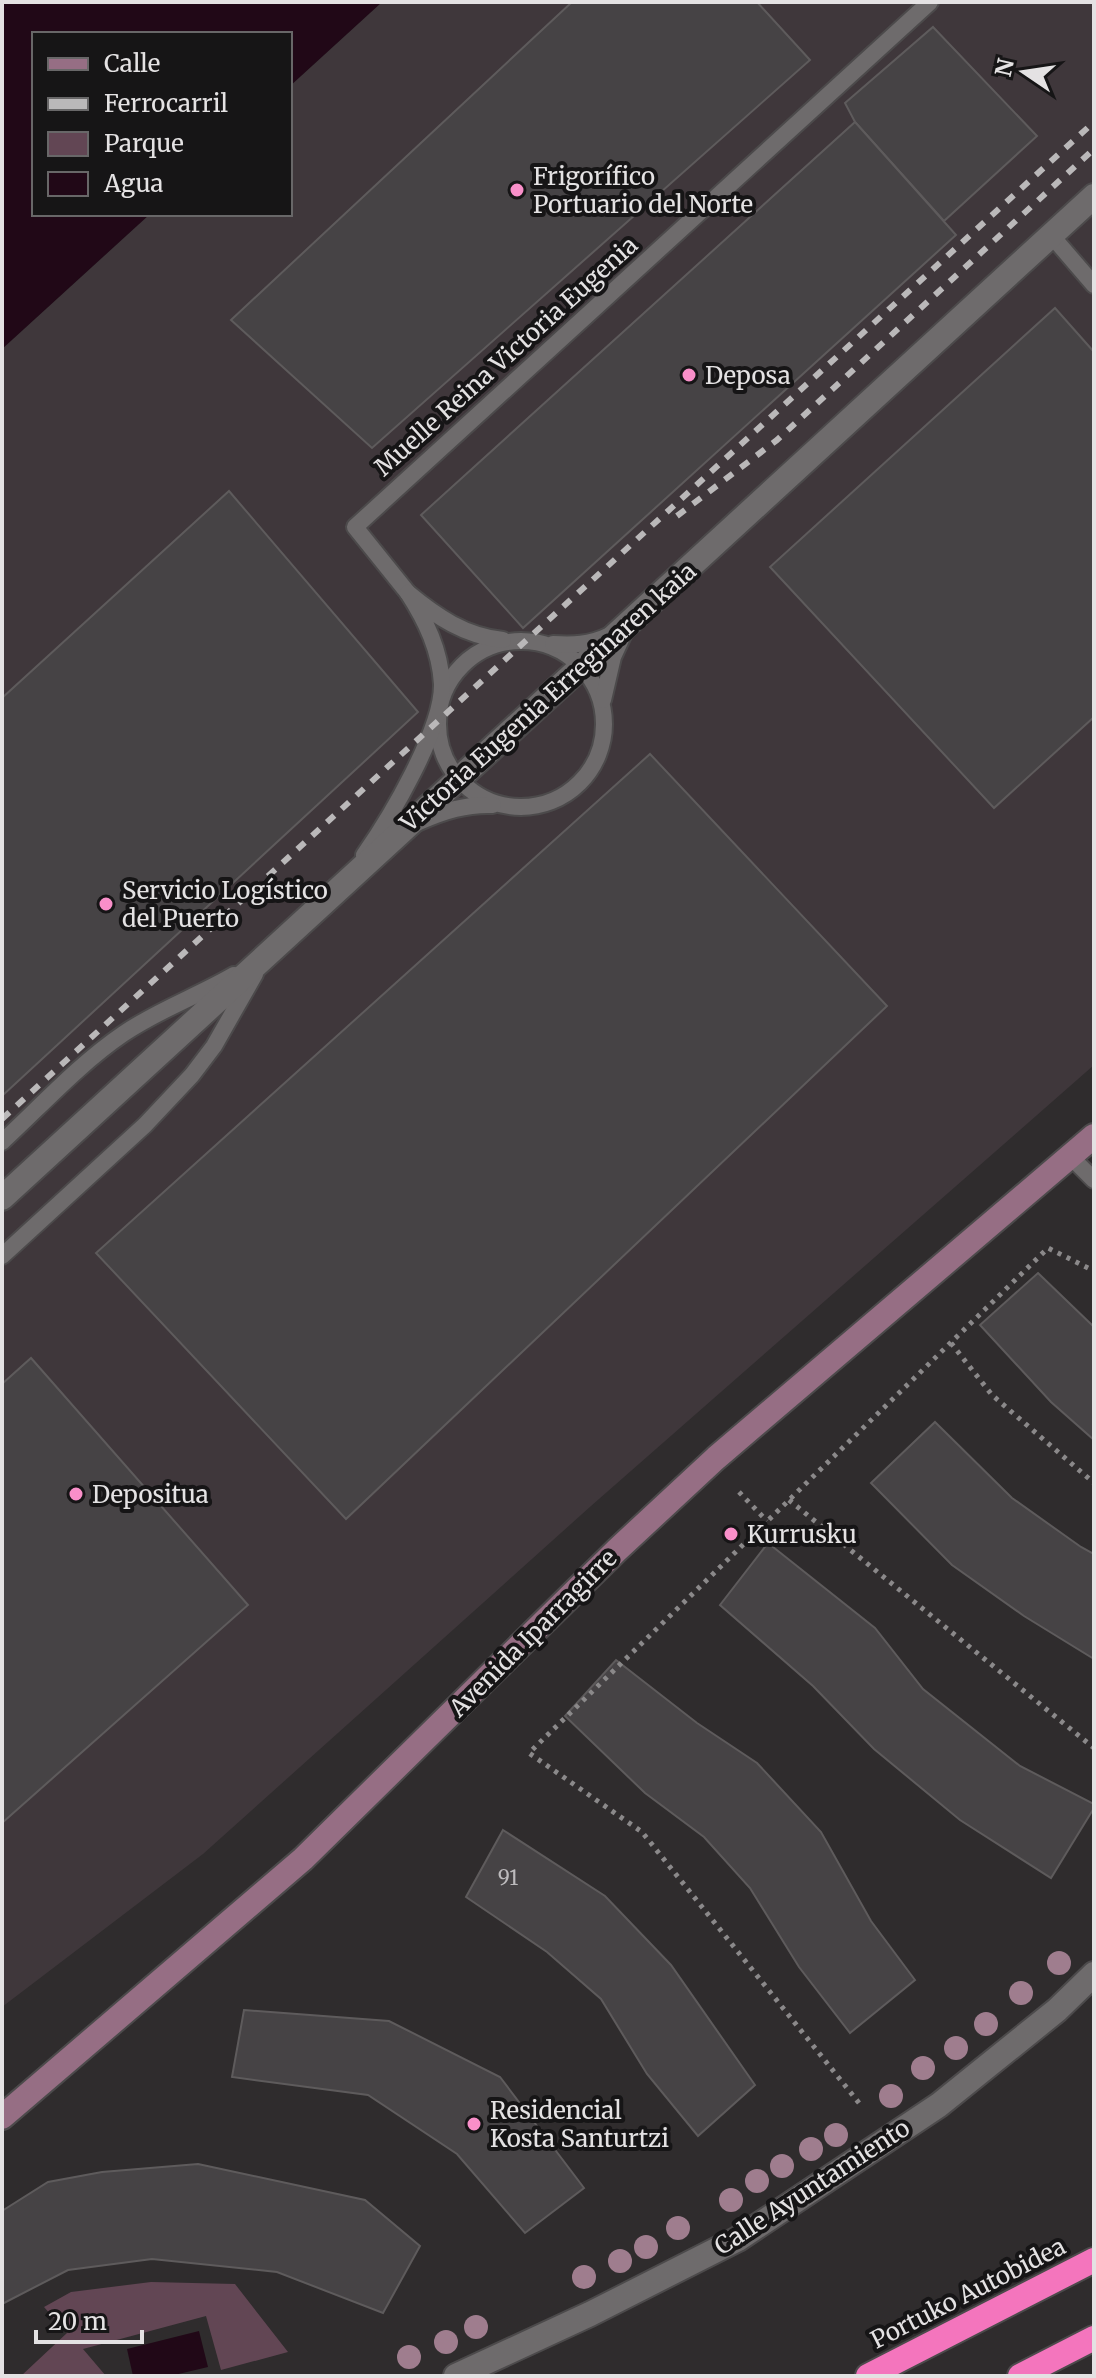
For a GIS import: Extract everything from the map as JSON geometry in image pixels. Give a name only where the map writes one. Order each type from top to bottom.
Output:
[{"type":"highway","name":"Portuko Autobidea","points":[[868,2376],[1094,2260]]},
{"type":"highway","points":[[1020,2376],[1094,2338]]},
{"type":"street","name":"Victoria Eugenia Erreginaren kaia","points":[[2,1198],[1094,196]]},
{"type":"street","name":"Avenida Iparragirre","points":[[2,2117],[303,1859],[617,1550],[716,1458],[1094,1136]]},
{"type":"street","name":"Calle Ayuntamiento","points":[[456,2376],[590,2314],[738,2239],[939,2105],[1057,2010],[1094,1974]]},
{"type":"lane","name":"Muelle Reina Victoria Eugenia","points":[[457,779],[446,760],[438,732],[442,684],[432,634],[408,593],[355,527],[930,2]]},
{"type":"lane","points":[[1051,235],[1094,285]]},
{"type":"lane","name":"Muelle Reina Victoria Eugenia","points":[[408,593],[445,622],[476,636],[512,641],[574,645],[592,642],[635,617]]},
{"type":"lane","points":[[391,840],[417,823],[455,808],[502,805],[529,808],[555,801],[577,787],[593,766],[603,741],[603,700],[613,657],[635,617]]},
{"type":"lane","points":[[337,890],[380,833],[404,790],[450,682],[466,662],[488,648],[512,641]]},
{"type":"lane","points":[[538,642],[562,652],[581,667],[603,700]]},
{"type":"lane","points":[[457,779],[478,796],[502,805]]},
{"type":"lane","points":[[2,1142],[122,1034],[166,1008],[210,989],[243,970],[281,942]]},
{"type":"lane","points":[[2,1256],[145,1125],[192,1075],[214,1046],[252,978],[281,942]]},
{"type":"lane","points":[[1071,1157],[1094,1180]]},
{"type":"path","points":[[859,2103],[642,1832],[529,1753],[1048,1248],[1094,1271]]},
{"type":"path","points":[[951,1343],[992,1395],[1094,1483]]},
{"type":"path","points":[[739,1492],[767,1521]]},
{"type":"path","points":[[789,1500],[1094,1748]]},
{"type":"shaded area","points":[[382,2],[1094,2],[1094,1065],[591,1506],[203,1854],[2,2007],[2,349],[148,216],[292,216],[292,84]]},
{"type":"green space","points":[[151,2282],[235,2284],[288,2352],[221,2370],[206,2316],[83,2349],[106,2376],[21,2376],[67,2333],[44,2307],[71,2292]]},
{"type":"water","points":[[2,2],[382,2],[292,84],[292,32],[32,32],[32,216],[148,216],[2,349]]},
{"type":"water","points":[[199,2331],[208,2367],[170,2376],[133,2376],[127,2349]]},
{"type":"building","name":"Frigorífico Portuario del Norte","points":[[572,2],[757,2],[810,60],[372,448],[231,320]]},
{"type":"building","points":[[933,27],[1037,136],[944,221],[855,122],[845,103]]},
{"type":"building","name":"Deposa","points":[[855,122],[956,235],[523,628],[421,515]]},
{"type":"building","points":[[1055,308],[1094,352],[1094,717],[994,808],[770,567]]},
{"type":"building","name":"Servicio Logístico del Puerto","points":[[229,491],[418,712],[2,1096],[2,698]]},
{"type":"building","points":[[650,754],[887,1006],[346,1519],[96,1253]]},
{"type":"building","points":[[1038,1273],[1094,1327],[1094,1440],[1051,1402],[980,1325]]},
{"type":"building","name":"Depositua","points":[[31,1358],[248,1605],[2,1823],[2,1384]]},
{"type":"building","points":[[935,1422],[1012,1498],[1094,1554],[1094,1659],[1024,1616],[952,1565],[871,1483]]},
{"type":"building","points":[[768,1543],[875,1628],[923,1689],[1020,1766],[1094,1804],[1051,1878],[960,1820],[874,1749],[813,1686],[720,1605]]},
{"type":"building","points":[[616,1660],[697,1723],[757,1763],[821,1832],[871,1921],[915,1980],[850,2033],[799,1967],[750,1888],[704,1837],[645,1793],[565,1716]]},
{"type":"building","points":[[503,1830],[605,1896],[671,1965],[755,2085],[698,2136],[647,2074],[601,1999],[547,1952],[466,1897]]},
{"type":"building","name":"Residencial Kosta Santurtzi","points":[[244,2010],[389,2021],[500,2077],[584,2188],[525,2233],[457,2154],[368,2095],[232,2077]]},
{"type":"building","points":[[198,2164],[365,2200],[420,2246],[383,2313],[277,2272],[152,2259],[68,2270],[2,2304],[2,2211],[48,2182],[102,2172]]},
{"type":"railway","points":[[2,1119],[1094,122]]},
{"type":"railway","points":[[677,516],[777,440],[1094,149]]},
{"type":"place","name":"Frigorífico Portuario del Norte","points":[[517,190]]},
{"type":"place","name":"Deposa","points":[[689,375]]},
{"type":"place","name":"Servicio Logístico del Puerto","points":[[106,904]]},
{"type":"place","name":"Depositua","points":[[76,1494]]},
{"type":"place","name":"Kurrusku","points":[[731,1534]]},
{"type":"place","name":"Residencial Kosta Santurtzi","points":[[474,2124]]}]
